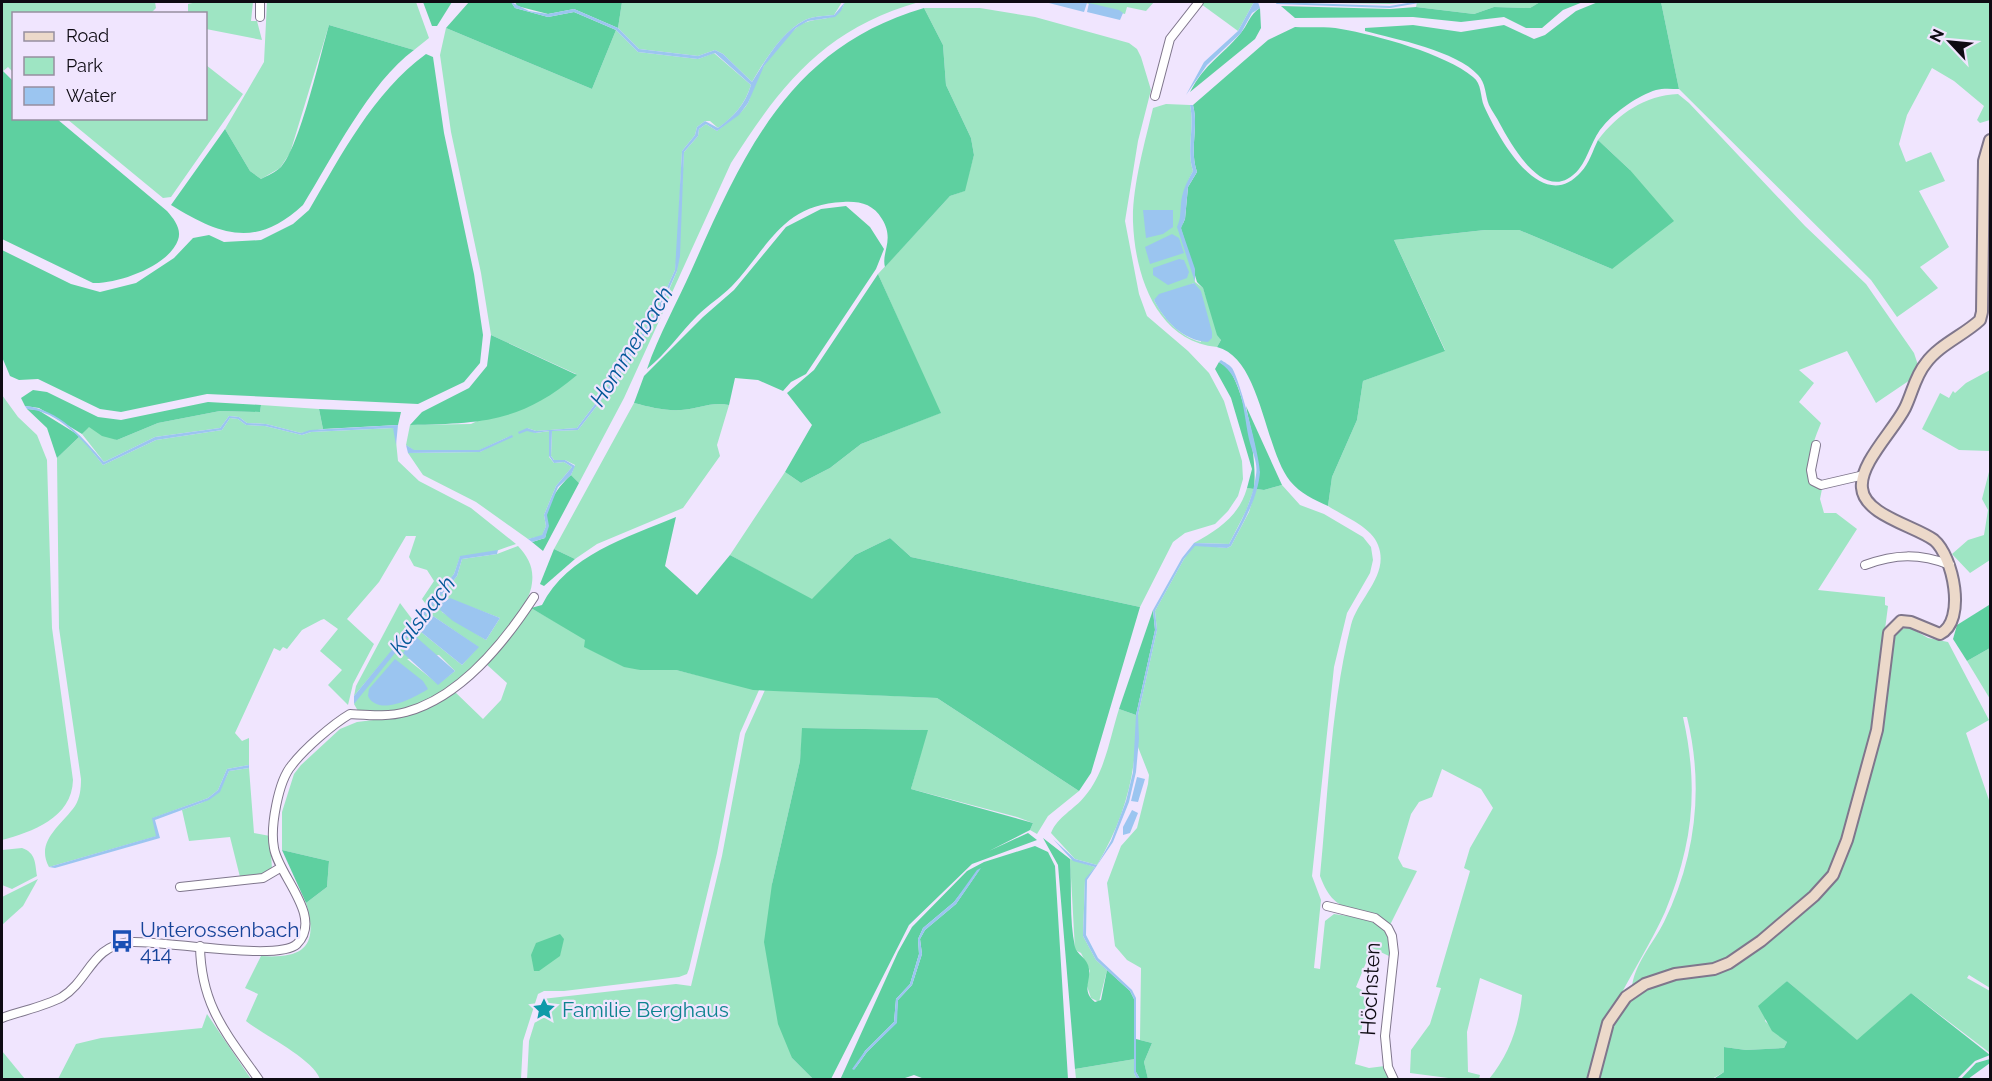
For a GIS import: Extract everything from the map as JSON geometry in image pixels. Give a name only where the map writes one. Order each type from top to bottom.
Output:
[{"type":"street","points":[[260,2],[260,17]]},
{"type":"street","points":[[1155,96],[1170,39],[1199,2]]},
{"type":"street","points":[[1593,1080],[1608,1023],[1626,997],[1645,984],[1676,974],[1714,969],[1738,958],[1814,896],[1833,875],[1847,840],[1877,730],[1889,633],[1898,623],[1906,621],[1933,633],[1946,631],[1954,610],[1950,565],[1945,550],[1932,539],[1879,512],[1866,500],[1862,491],[1864,475],[1905,408],[1926,362],[1971,328],[1986,311],[1984,161],[1990,140]]},
{"type":"street","points":[[1816,445],[1811,470],[1813,481],[1821,484],[1864,475]]},
{"type":"street","points":[[1865,565],[1904,555],[1932,558],[1950,565]]},
{"type":"street","points":[[2,1018],[59,998],[72,990],[101,952],[116,944],[151,942],[251,952],[285,950],[294,946],[302,938],[305,920],[291,883],[280,868],[273,848],[273,824],[281,792],[292,764],[350,714],[385,716],[405,713],[427,705],[452,689],[501,643],[534,597]]},
{"type":"street","points":[[180,887],[263,878],[280,868]]},
{"type":"street","name":"Höchsten","points":[[1328,906],[1375,918],[1388,928],[1392,936],[1394,952],[1385,1036],[1388,1067],[1394,1080]]},
{"type":"street","points":[[200,946],[200,972],[213,1013],[259,1080]]},
{"type":"green space","points":[[2,2],[155,2],[156,8],[152,12],[12,12],[12,71],[8,67],[2,72]]},
{"type":"green space","points":[[253,2],[251,21],[257,21],[262,40],[207,29],[207,12],[188,12],[188,4]]},
{"type":"green space","points":[[267,2],[416,2],[429,38],[414,50],[329,25],[290,153],[280,168],[261,179],[250,171],[225,129],[264,62]]},
{"type":"green space","points":[[423,2],[452,2],[437,26],[432,26]]},
{"type":"green space","points":[[469,2],[511,2],[515,8],[548,17],[574,12],[616,30],[592,89],[446,28]]},
{"type":"green space","points":[[515,2],[622,2],[618,28],[574,9],[548,14],[517,6]]},
{"type":"green space","points":[[622,2],[842,2],[834,15],[808,19],[789,31],[768,56],[752,82],[723,54],[715,50],[698,56],[639,49],[618,28]]},
{"type":"green space","points":[[845,2],[919,2],[886,13],[857,27],[832,44],[788,84],[750,134],[731,163],[624,398],[579,483],[571,475],[575,465],[565,460],[555,461],[551,456],[552,431],[578,430],[616,381],[660,311],[677,271],[684,152],[698,136],[699,129],[706,124],[717,131],[742,111],[748,103],[757,77],[766,62],[795,29],[809,21],[836,15]]},
{"type":"green space","points":[[1082,2],[1154,2],[1146,11],[1127,7],[1125,14]]},
{"type":"green space","points":[[1204,2],[1254,2],[1238,31],[1201,4]]},
{"type":"green space","points":[[1286,2],[1411,2],[1390,4]]},
{"type":"green space","points":[[1417,2],[1540,2],[1530,8],[1494,7],[1474,14],[1416,7]]},
{"type":"green space","points":[[1540,2],[1583,2],[1563,10],[1542,28],[1526,28],[1504,17],[1461,22],[1413,17],[1295,18],[1281,6],[1390,9],[1416,7],[1474,14],[1494,7],[1530,8]]},
{"type":"green space","points":[[1598,2],[1661,2],[1679,89],[1656,90],[1621,110],[1600,130],[1579,169],[1567,179],[1555,182],[1543,178],[1522,159],[1489,105],[1481,78],[1468,67],[1456,59],[1425,47],[1365,31],[1365,28],[1413,25],[1461,32],[1504,25],[1534,39],[1545,35],[1576,11]]},
{"type":"green space","points":[[1661,2],[1990,2],[1990,120],[1980,123],[1977,120],[1984,106],[1954,81],[1932,68],[1907,115],[1899,144],[1906,162],[1931,152],[1945,181],[1919,191],[1949,247],[1920,267],[1938,288],[1897,317],[1871,280],[1679,89]]},
{"type":"green space","points":[[924,8],[980,8],[1035,17],[1129,43],[1137,49],[1141,57],[1151,90],[1138,141],[1125,221],[1139,294],[1147,316],[1188,351],[1209,373],[1224,401],[1242,461],[1243,479],[1238,496],[1215,524],[1185,533],[1173,542],[1140,607],[911,557],[890,538],[855,555],[812,600],[730,555],[785,472],[801,483],[830,468],[861,444],[940,413],[878,274],[950,196],[964,191],[974,155],[971,138],[946,85],[943,45]]},
{"type":"green space","points":[[924,8],[943,45],[946,85],[971,138],[974,155],[965,191],[950,196],[885,267],[888,239],[886,226],[870,207],[855,202],[843,202],[822,205],[805,211],[778,230],[732,286],[697,316],[647,369],[731,184],[777,109],[805,77],[839,49],[878,26]]},
{"type":"green space","points":[[1260,8],[1261,28],[1255,39],[1190,92],[1202,74],[1243,31],[1253,14]]},
{"type":"green space","points":[[329,25],[414,50],[382,81],[367,101],[303,205],[286,219],[269,228],[238,233],[206,224],[171,205],[225,129],[250,171],[261,179],[281,167],[302,121]]},
{"type":"green space","points":[[1295,27],[1330,28],[1356,32],[1429,53],[1446,61],[1476,80],[1484,106],[1499,136],[1523,168],[1536,179],[1551,185],[1566,183],[1584,169],[1598,140],[1630,170],[1674,221],[1612,269],[1519,230],[1485,230],[1394,240],[1445,351],[1363,381],[1357,420],[1332,477],[1328,506],[1303,493],[1290,481],[1281,466],[1253,386],[1243,368],[1232,355],[1217,347],[1221,340],[1217,335],[1203,288],[1197,282],[1181,228],[1185,219],[1188,187],[1197,172],[1194,155],[1195,114],[1193,105],[1268,40]]},
{"type":"green space","points":[[446,28],[592,89],[616,30],[638,52],[698,59],[714,53],[751,85],[742,104],[729,119],[718,128],[710,121],[705,121],[697,127],[695,135],[682,151],[675,270],[657,310],[614,379],[577,428],[536,431],[527,428],[535,433],[550,431],[549,457],[554,463],[564,462],[572,467],[556,486],[544,515],[546,526],[542,536],[528,539],[476,502],[423,475],[408,453],[480,452],[512,435],[480,450],[413,450],[406,445],[410,425],[471,424],[576,374],[491,335],[481,273],[451,132],[440,55]]},
{"type":"green space","points":[[426,54],[433,57],[444,133],[474,274],[483,335],[480,363],[464,382],[418,404],[207,394],[121,412],[100,409],[38,379],[19,380],[10,376],[2,357],[2,250],[71,284],[100,292],[136,283],[174,258],[193,238],[209,235],[224,242],[261,240],[293,224],[309,210],[374,106],[407,70]]},
{"type":"green space","points":[[207,66],[243,94],[171,197],[163,198],[68,120],[207,120]]},
{"type":"green space","points":[[3,71],[12,80],[12,120],[58,120],[167,211],[177,224],[179,232],[173,249],[154,265],[129,277],[103,283],[93,283],[2,239]]},
{"type":"green space","points":[[1678,94],[1805,226],[1866,284],[1914,353],[1918,365],[1910,380],[1876,403],[1847,351],[1799,370],[1814,383],[1799,402],[1821,423],[1809,463],[1810,479],[1813,486],[1822,489],[1820,499],[1824,513],[1836,513],[1857,529],[1818,590],[1885,597],[1885,605],[1888,606],[1872,730],[1839,854],[1831,871],[1819,886],[1744,950],[1730,959],[1632,988],[1636,971],[1664,922],[1675,897],[1690,847],[1696,795],[1695,769],[1687,717],[1683,717],[1691,768],[1692,792],[1682,863],[1660,923],[1619,998],[1610,1008],[1601,1031],[1588,1080],[1489,1079],[1512,1040],[1522,995],[1480,978],[1467,1032],[1468,1072],[1480,1075],[1479,1079],[1456,1079],[1410,1073],[1411,1050],[1430,1024],[1441,988],[1436,987],[1470,871],[1464,868],[1470,848],[1493,808],[1481,789],[1442,769],[1432,797],[1419,802],[1411,814],[1398,858],[1403,867],[1417,871],[1390,925],[1368,913],[1341,905],[1334,900],[1320,876],[1331,750],[1344,655],[1351,625],[1377,576],[1381,556],[1378,545],[1370,533],[1328,506],[1332,477],[1357,420],[1363,381],[1445,350],[1394,240],[1485,230],[1519,230],[1612,269],[1630,170],[1598,140],[1623,114],[1643,102]]},
{"type":"green space","points":[[1166,104],[1190,105],[1192,122],[1190,155],[1193,171],[1183,199],[1183,226],[1195,282],[1203,288],[1221,340],[1217,347],[1196,342],[1178,332],[1164,319],[1144,283],[1138,263],[1133,208],[1153,108]],"holes":[[[1194,283],[1201,342],[1193,340],[1173,326],[1154,300]]]},
{"type":"green space","points":[[846,206],[870,227],[884,249],[876,269],[806,374],[791,382],[783,391],[758,380],[735,378],[729,405],[717,404],[675,410],[634,403],[644,376],[703,317],[734,290],[786,227],[821,209]]},
{"type":"green space","points":[[878,274],[941,413],[861,444],[830,468],[801,483],[785,472],[812,425],[787,393],[814,370]]},
{"type":"green space","points":[[491,335],[577,375],[537,403],[499,417],[458,423],[410,425],[422,412],[469,388],[487,366]]},
{"type":"green space","points":[[1219,362],[1230,371],[1241,395],[1252,446],[1254,489],[1247,488],[1252,469],[1231,398],[1215,369]]},
{"type":"green space","points":[[1990,370],[1990,451],[1959,450],[1922,429],[1940,393],[1949,398],[1953,391],[1955,393],[1966,383]]},
{"type":"green space","points":[[33,390],[47,392],[98,417],[121,420],[208,402],[261,405],[260,412],[220,411],[158,423],[117,440],[102,436],[89,427],[82,434],[39,408],[25,406],[21,398]]},
{"type":"green space","points":[[2,395],[18,417],[37,435],[47,460],[52,628],[73,780],[71,793],[58,814],[37,828],[2,840]]},
{"type":"green space","points":[[634,403],[675,410],[717,404],[729,405],[717,445],[720,456],[683,508],[597,544],[575,559],[554,549]]},
{"type":"green space","points":[[261,405],[319,409],[323,429],[301,433],[266,424],[247,423],[239,417],[229,416],[220,428],[155,437],[104,462],[82,434],[89,426],[117,440],[158,423],[220,411],[260,412]]},
{"type":"green space","points":[[1246,406],[1282,485],[1264,490],[1256,489],[1257,458]]},
{"type":"green space","points":[[27,409],[38,410],[80,436],[57,458],[47,428]]},
{"type":"green space","points":[[319,409],[401,412],[398,425],[323,429]]},
{"type":"green space","points":[[230,418],[238,419],[246,425],[265,426],[302,435],[311,432],[393,428],[398,461],[419,481],[471,508],[516,544],[496,551],[460,557],[454,574],[428,607],[422,599],[434,581],[427,570],[414,566],[409,557],[416,536],[406,536],[379,582],[347,619],[374,644],[353,684],[348,705],[328,685],[342,670],[320,651],[338,629],[324,619],[302,630],[287,649],[283,647],[280,651],[274,648],[235,733],[242,741],[249,738],[249,765],[227,769],[218,790],[208,798],[153,818],[157,836],[49,867],[45,849],[47,842],[75,806],[81,783],[59,628],[57,458],[80,436],[103,465],[156,440],[222,430]]},
{"type":"green space","points":[[1990,468],[1990,560],[1970,573],[1952,554],[1968,540],[1984,535],[1988,510],[1982,499]]},
{"type":"green space","points":[[571,475],[579,483],[543,551],[532,542],[545,538],[547,513],[553,497]]},
{"type":"green space","points":[[1282,485],[1300,505],[1324,514],[1363,537],[1371,547],[1373,560],[1370,573],[1347,613],[1334,667],[1312,876],[1321,900],[1314,968],[1320,969],[1325,921],[1334,914],[1366,919],[1381,927],[1386,934],[1389,956],[1372,948],[1356,987],[1362,990],[1366,1005],[1355,1064],[1369,1068],[1385,1066],[1391,1079],[1148,1079],[1144,1062],[1152,1043],[1140,1040],[1141,968],[1127,960],[1115,946],[1107,883],[1121,846],[1137,828],[1148,784],[1149,775],[1138,747],[1138,715],[1157,630],[1155,611],[1184,559],[1195,545],[1227,548],[1231,546],[1249,512],[1256,489],[1264,490]]},
{"type":"green space","points":[[1247,488],[1254,489],[1246,511],[1229,544],[1194,543],[1227,521],[1239,506]]},
{"type":"green space","points":[[676,517],[665,566],[697,595],[730,555],[812,599],[855,555],[890,538],[911,557],[1140,607],[1091,773],[1079,791],[937,698],[753,690],[676,670],[640,670],[624,667],[584,647],[585,640],[531,608],[542,605],[553,588],[583,560],[619,540]]},
{"type":"green space","points":[[518,546],[531,567],[532,583],[528,598],[519,614],[490,650],[455,682],[426,702],[401,710],[358,711],[354,704],[360,694],[457,576],[462,559],[497,554]],"holes":[[[447,598],[500,618],[486,640],[442,612],[440,606]],[[433,616],[478,647],[462,665],[421,632]],[[439,655],[455,671],[438,684],[407,659]]]},
{"type":"green space","points":[[554,549],[575,559],[544,586],[540,584]]},
{"type":"green space","points":[[400,603],[415,623],[354,696],[356,686]]},
{"type":"green space","points":[[1989,605],[1990,648],[1967,661],[1953,639],[1957,625]]},
{"type":"green space","points":[[531,608],[640,670],[676,670],[759,690],[740,733],[717,853],[687,974],[679,977],[564,991],[544,991],[538,994],[523,1041],[521,1079],[320,1079],[308,1063],[298,1055],[246,1021],[258,994],[245,988],[261,956],[288,955],[304,947],[309,939],[310,930],[306,903],[327,887],[329,861],[282,850],[282,812],[294,774],[340,729],[357,722],[406,716],[429,708],[454,691],[483,719],[501,700],[507,683],[485,663]]},
{"type":"green space","points":[[1153,610],[1155,630],[1136,715],[1119,709]]},
{"type":"green space","points":[[1909,627],[1928,638],[1948,642],[1989,720],[1966,733],[1990,803],[1990,988],[1969,975],[1967,978],[1990,991],[1990,1053],[1911,993],[1857,1041],[1787,981],[1778,990],[1765,1021],[1787,1042],[1784,1048],[1746,1050],[1724,1047],[1724,1072],[1712,1079],[1597,1080],[1612,1024],[1633,997],[1656,985],[1708,974],[1742,961],[1794,920],[1832,883],[1847,856],[1880,732],[1894,638],[1899,630]]},
{"type":"green space","points":[[1990,648],[1990,699],[1967,661]]},
{"type":"green space","points":[[765,690],[937,698],[1079,791],[1048,816],[1037,834],[1030,830],[1033,823],[1017,817],[911,789],[927,730],[803,728],[800,761],[772,884],[792,1058],[813,1079],[527,1080],[529,1041],[542,999],[676,984],[691,986],[722,856],[745,734]]},
{"type":"green space","points":[[1119,709],[1136,715],[1135,755],[1122,811],[1097,865],[1075,859],[1051,833],[1058,822],[1081,801],[1092,787],[1106,754]]},
{"type":"green space","points":[[802,728],[928,730],[911,789],[1033,823],[1030,830],[989,851],[1028,833],[1037,840],[972,864],[909,925],[831,1079],[813,1079],[792,1058],[778,1024],[764,942],[772,884],[800,761]]},
{"type":"green space","points":[[249,768],[254,833],[270,836],[272,869],[262,875],[240,877],[230,837],[189,841],[182,810],[199,804],[216,793],[229,771]]},
{"type":"green space","points":[[1043,838],[1070,859],[1073,936],[1076,950],[1088,965],[1088,994],[1095,1002],[1101,1000],[1107,970],[1130,991],[1134,999],[1135,1059],[1075,1069],[1058,865]]},
{"type":"green space","points":[[1035,846],[1048,852],[1055,866],[1068,1079],[927,1080],[914,1075],[902,1079],[840,1080],[898,952],[912,927],[967,871],[984,862]],"holes":[[[980,869],[956,904],[925,930],[920,939],[922,954],[912,985],[898,1000],[896,1023],[867,1052],[854,1070],[865,1051],[894,1022],[896,999],[910,984],[919,954],[918,939],[923,928],[954,902]]]},
{"type":"green space","points":[[22,848],[32,856],[37,876],[12,889],[2,885],[2,850]]},
{"type":"green space","points":[[282,850],[329,861],[327,887],[306,903]]},
{"type":"green space","points":[[1070,859],[1095,867],[1085,880],[1083,936],[1096,960],[1107,970],[1099,1002],[1091,998],[1086,983],[1090,971],[1081,953],[1075,950]]},
{"type":"green space","points":[[38,879],[23,906],[2,925],[2,897]]},
{"type":"green space","points":[[560,934],[564,939],[560,956],[539,971],[534,971],[531,955],[536,943]]},
{"type":"green space","points":[[1787,981],[1857,1040],[1911,993],[1990,1055],[1975,1061],[1957,1079],[1712,1080],[1724,1072],[1724,1047],[1746,1050],[1784,1048],[1787,1042],[1772,1031],[1758,1006]]},
{"type":"green space","points":[[207,1014],[251,1079],[58,1079],[76,1044],[101,1038],[202,1028]]},
{"type":"green space","points":[[1136,1039],[1152,1043],[1144,1062],[1148,1079],[1140,1079],[1136,1072]]},
{"type":"green space","points":[[2,1051],[25,1079],[2,1079]]},
{"type":"green space","points":[[1135,1059],[1134,1073],[1137,1079],[1076,1079],[1075,1069]]},
{"type":"green space","points":[[1990,1059],[1990,1063],[1968,1079],[1960,1080],[1976,1063]]},
{"type":"water","points":[[511,2],[529,11],[548,14],[574,9],[618,28],[639,49],[698,56],[715,50],[723,54],[752,82],[775,47],[789,31],[808,19],[834,15],[845,2],[835,17],[808,21],[796,28],[764,66],[748,103],[739,115],[717,131],[706,124],[699,129],[698,136],[684,152],[680,256],[677,271],[659,311],[616,381],[578,430],[552,431],[551,456],[554,460],[565,460],[575,466],[571,475],[558,487],[547,515],[549,526],[545,538],[532,542],[528,539],[542,535],[546,526],[544,515],[556,486],[572,467],[564,462],[554,463],[549,456],[549,431],[535,433],[527,431],[519,434],[518,432],[527,428],[536,431],[577,428],[614,379],[657,310],[675,270],[682,151],[695,135],[697,127],[705,121],[718,128],[729,119],[742,104],[751,85],[715,53],[698,59],[638,52],[616,30],[574,12],[548,17],[515,8]]},
{"type":"water","points":[[1045,2],[1082,2],[1087,3],[1084,12]]},
{"type":"water","points":[[1254,2],[1258,2],[1260,8],[1252,13],[1241,33],[1207,65],[1186,95],[1204,62],[1238,31]]},
{"type":"water","points":[[1089,3],[1123,13],[1120,20],[1087,12]]},
{"type":"water","points":[[1190,105],[1193,105],[1195,114],[1194,155],[1197,172],[1188,187],[1185,219],[1181,228],[1195,269],[1195,282],[1177,227],[1182,195],[1193,171],[1190,155],[1192,122]]},
{"type":"water","points":[[1143,210],[1173,210],[1173,227],[1163,234],[1146,238]]},
{"type":"water","points":[[1172,234],[1179,238],[1184,253],[1150,264],[1145,247]]},
{"type":"water","points":[[1179,259],[1184,260],[1189,272],[1187,278],[1168,285],[1153,275],[1153,268]]},
{"type":"water","points":[[1194,283],[1201,291],[1212,332],[1212,338],[1208,342],[1190,338],[1175,328],[1163,315],[1154,300],[1159,294]]},
{"type":"water","points":[[1221,360],[1231,367],[1240,387],[1257,452],[1259,482],[1249,510],[1231,546],[1227,548],[1195,546],[1184,559],[1155,611],[1157,630],[1138,715],[1139,739],[1136,772],[1129,802],[1113,842],[1087,880],[1086,935],[1098,958],[1132,990],[1136,998],[1136,1072],[1140,1079],[1137,1079],[1134,1073],[1134,999],[1130,991],[1096,960],[1083,936],[1085,879],[1095,867],[1073,861],[1053,839],[1075,859],[1097,865],[1111,841],[1126,801],[1133,772],[1136,715],[1155,630],[1153,610],[1182,558],[1194,543],[1229,544],[1249,502],[1256,475],[1256,463],[1242,399],[1234,378],[1219,362]]},
{"type":"water","points":[[25,406],[49,413],[69,426],[104,462],[155,437],[220,428],[229,416],[239,417],[247,423],[266,424],[301,433],[310,430],[398,425],[396,445],[393,428],[311,432],[302,435],[265,426],[246,425],[238,419],[230,418],[222,430],[156,440],[103,465],[70,429],[50,415],[27,409]]},
{"type":"water","points":[[512,435],[513,437],[480,452],[408,453],[406,445],[414,450],[479,450]]},
{"type":"water","name":"Kalsbach","points":[[498,550],[497,554],[462,559],[457,576],[354,704],[354,696],[454,574],[460,556]]},
{"type":"water","points":[[450,598],[500,618],[486,640],[453,621],[440,610],[442,603]]},
{"type":"water","points":[[433,616],[479,647],[462,665],[421,632]]},
{"type":"water","points":[[415,636],[455,671],[438,685],[403,653]]},
{"type":"water","points":[[395,659],[423,681],[428,689],[406,701],[380,705],[368,696],[369,689]]},
{"type":"water","points":[[249,765],[249,768],[229,771],[220,792],[209,800],[155,820],[160,838],[55,868],[49,867],[156,836],[152,818],[208,798],[218,790],[227,769]]},
{"type":"water","points":[[1137,777],[1145,779],[1138,802],[1131,801]]},
{"type":"water","points":[[1132,810],[1138,813],[1130,833],[1123,835],[1123,827]]},
{"type":"water","points":[[981,868],[956,904],[925,930],[920,939],[922,954],[912,985],[898,1000],[897,1023],[867,1052],[854,1070],[852,1069],[865,1051],[894,1022],[896,999],[910,984],[919,954],[918,939],[923,928],[954,902],[977,870]]},
{"type":"waterway","name":"Hommerbach","points":[[1277,3],[1390,7],[1419,2]]},
{"type":"place","name":"Unterossenbach 414","points":[[122,941]]},
{"type":"place","name":"Familie Berghaus","points":[[544,1009]]}]
